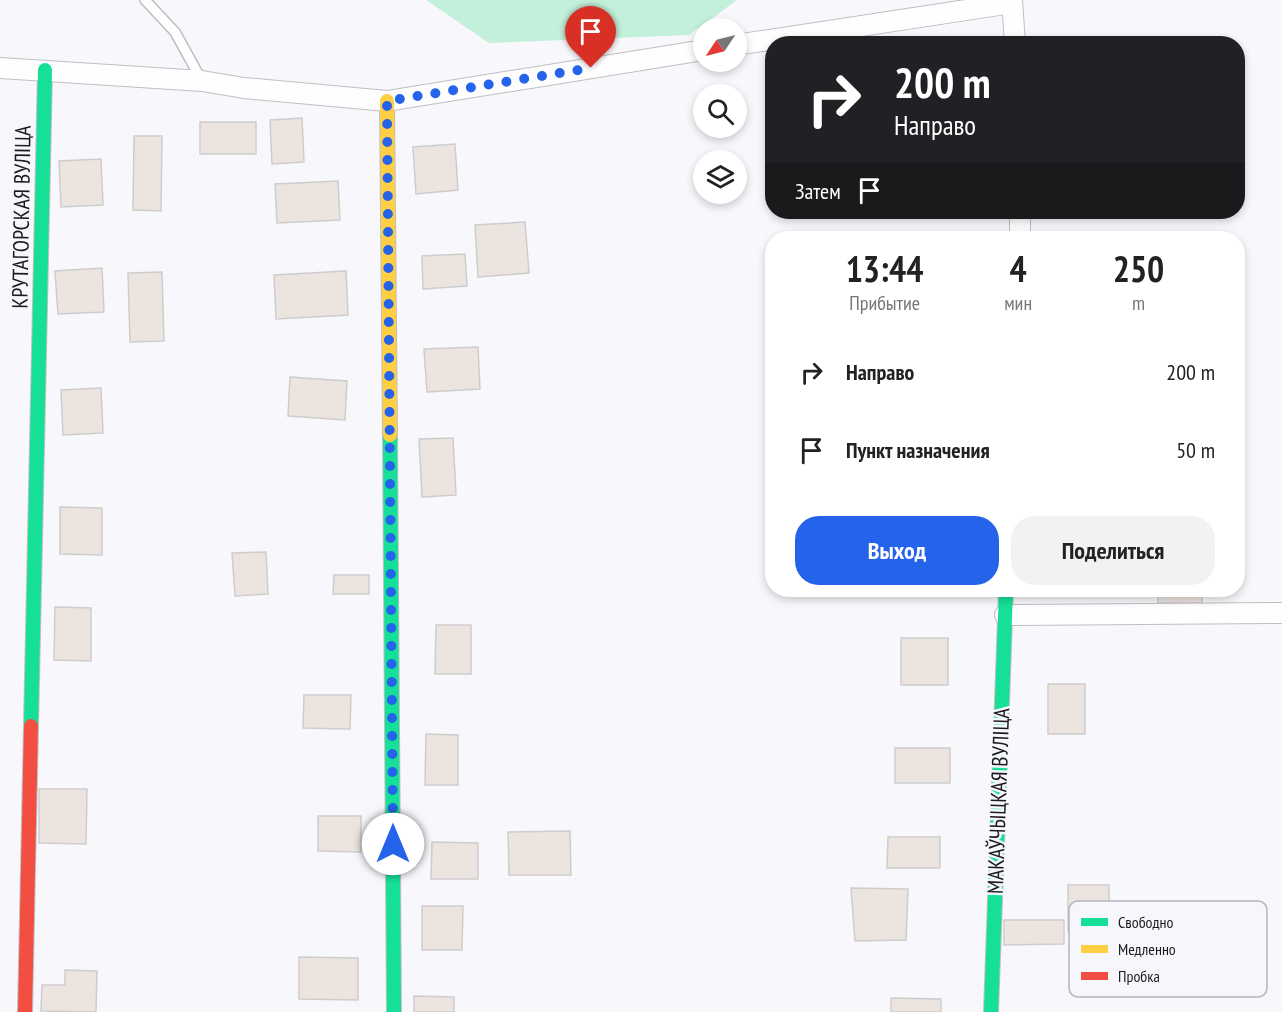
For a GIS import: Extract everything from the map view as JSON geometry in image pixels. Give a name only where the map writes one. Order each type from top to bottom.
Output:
[{"type":"street","points":[[792,36],[1012,1],[1014,36]]},
{"type":"street","points":[[747,43],[765,40]]},
{"type":"street","points":[[0,68],[202,81],[244,88],[387,101],[693,52]]},
{"type":"street","name":"КРУТАГОРСКАЯ ВУЛІЦА","points":[[25,1012],[45,70]]},
{"type":"street","points":[[387,101],[394,1012]]},
{"type":"street","name":"МАКАЎЧЫЦКАЯ ВУЛІЦА","points":[[991,1012],[1006,597]]},
{"type":"street","points":[[1005,615],[1282,614]]},
{"type":"lane","points":[[145,0],[175,32],[202,81]]},
{"type":"green space","points":[[426,0],[737,0],[712,18],[693,18],[693,32],[689,35],[489,43]]},
{"type":"building","points":[[302,118],[304,162],[272,164],[270,120]]},
{"type":"building","points":[[200,122],[256,122],[256,154],[200,154]]},
{"type":"building","points":[[134,136],[162,136],[161,211],[133,210]]},
{"type":"building","points":[[455,144],[458,190],[416,194],[413,147]]},
{"type":"building","points":[[101,159],[103,205],[61,207],[59,161]]},
{"type":"building","points":[[338,181],[340,220],[277,223],[275,184]]},
{"type":"building","points":[[525,222],[529,273],[478,277],[475,225]]},
{"type":"building","points":[[465,254],[467,286],[423,289],[422,256]]},
{"type":"building","points":[[102,268],[104,312],[58,314],[55,271]]},
{"type":"building","points":[[346,271],[348,315],[276,319],[274,275]]},
{"type":"building","points":[[162,272],[164,341],[130,342],[128,273]]},
{"type":"building","points":[[478,347],[480,389],[427,392],[424,349]]},
{"type":"building","points":[[290,377],[347,381],[345,420],[288,416]]},
{"type":"building","points":[[101,388],[103,433],[63,435],[61,390]]},
{"type":"building","points":[[453,438],[456,495],[422,497],[419,439]]},
{"type":"building","points":[[60,507],[102,508],[102,555],[60,554]]},
{"type":"building","points":[[266,552],[268,594],[235,596],[232,553]]},
{"type":"building","points":[[334,575],[369,575],[369,594],[333,594]]},
{"type":"building","points":[[1158,597],[1202,597],[1202,603],[1158,603]]},
{"type":"building","points":[[55,607],[91,608],[91,661],[54,660]]},
{"type":"building","points":[[436,625],[471,625],[471,674],[435,674]]},
{"type":"building","points":[[901,638],[948,638],[948,685],[901,685]]},
{"type":"building","points":[[1048,684],[1085,684],[1085,734],[1048,734]]},
{"type":"building","points":[[304,695],[351,695],[350,729],[303,728]]},
{"type":"building","points":[[426,734],[458,735],[458,785],[425,785]]},
{"type":"building","points":[[895,748],[950,748],[950,783],[895,783]]},
{"type":"building","points":[[39,789],[87,789],[86,844],[39,843]]},
{"type":"building","points":[[318,816],[361,816],[361,852],[318,851]]},
{"type":"building","points":[[570,831],[571,875],[509,875],[508,832]]},
{"type":"building","points":[[888,837],[940,837],[940,868],[887,868]]},
{"type":"building","points":[[432,842],[478,843],[478,879],[431,879]]},
{"type":"building","points":[[1068,885],[1109,885],[1109,901],[1069,901],[1068,932]]},
{"type":"building","points":[[851,888],[908,889],[906,940],[855,941]]},
{"type":"building","points":[[422,906],[463,906],[462,950],[422,950]]},
{"type":"building","points":[[1004,920],[1064,920],[1064,944],[1004,945]]},
{"type":"building","points":[[299,957],[358,958],[358,1000],[299,999]]},
{"type":"building","points":[[65,970],[97,971],[96,1012],[41,1011],[42,985],[65,985]]},
{"type":"building","points":[[414,996],[454,997],[454,1012],[414,1012]]},
{"type":"building","points":[[891,998],[941,999],[941,1012],[891,1012]]},
{"type":"traffic: fast","points":[[31,726],[45,70]]},
{"type":"traffic: fast","points":[[390,435],[394,1012]]},
{"type":"traffic: fast","points":[[991,1012],[1006,597]]},
{"type":"traffic: slow","points":[[387,101],[390,435]]},
{"type":"traffic: jam","points":[[25,1012],[31,726]]},
{"type":"route","points":[[393,844],[387,101],[591,68]]}]
